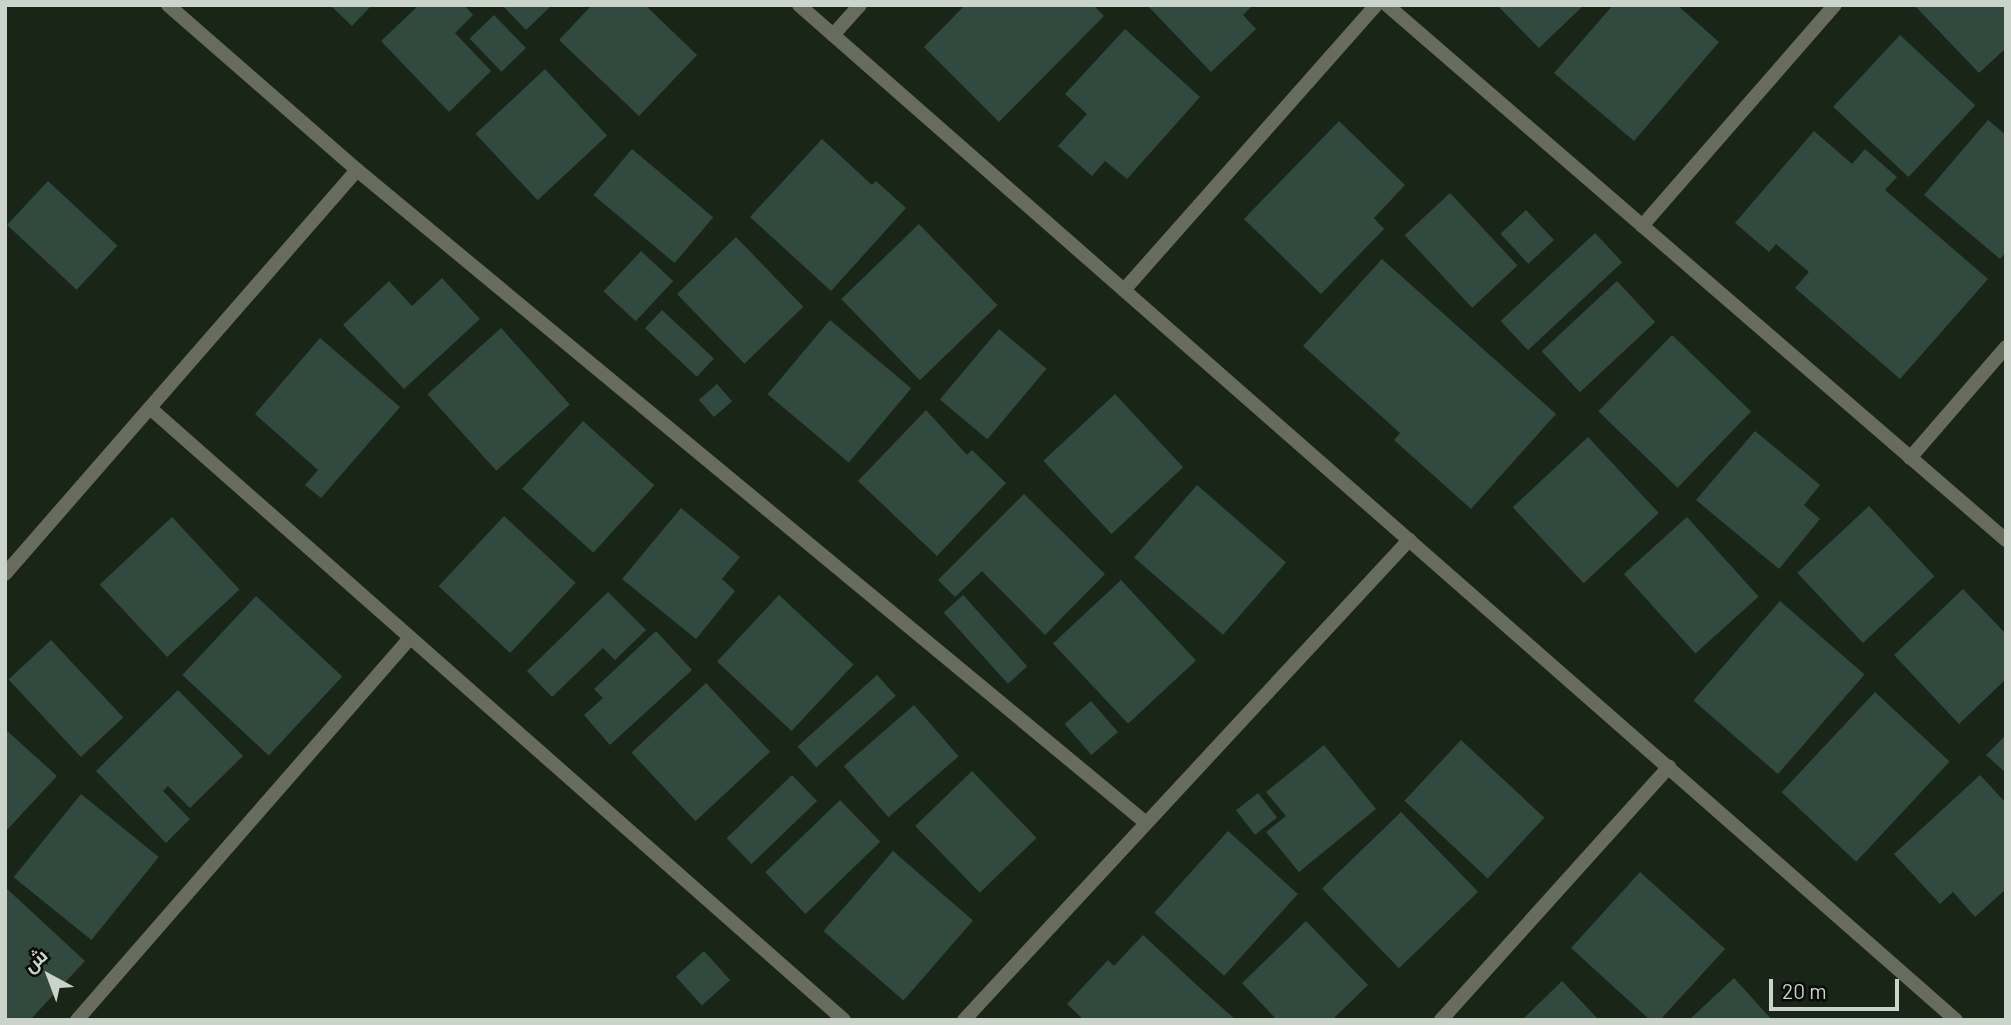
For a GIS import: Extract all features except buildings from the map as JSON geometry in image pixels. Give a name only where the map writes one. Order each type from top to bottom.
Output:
[{"type":"street","points":[[168,5],[357,170],[1146,823]]},
{"type":"street","points":[[799,5],[1956,1020]]},
{"type":"street","points":[[833,35],[860,5]]},
{"type":"street","points":[[1124,290],[1376,5]]},
{"type":"street","points":[[1387,5],[2006,540]]},
{"type":"street","points":[[1642,226],[1835,5]]},
{"type":"street","points":[[5,574],[357,170]]},
{"type":"street","points":[[1910,458],[2006,347]]},
{"type":"street","points":[[150,408],[844,1020]]},
{"type":"street","points":[[964,1020],[1409,540]]},
{"type":"street","points":[[77,1020],[410,638]]},
{"type":"street","points":[[1441,1020],[1669,768]]}]
